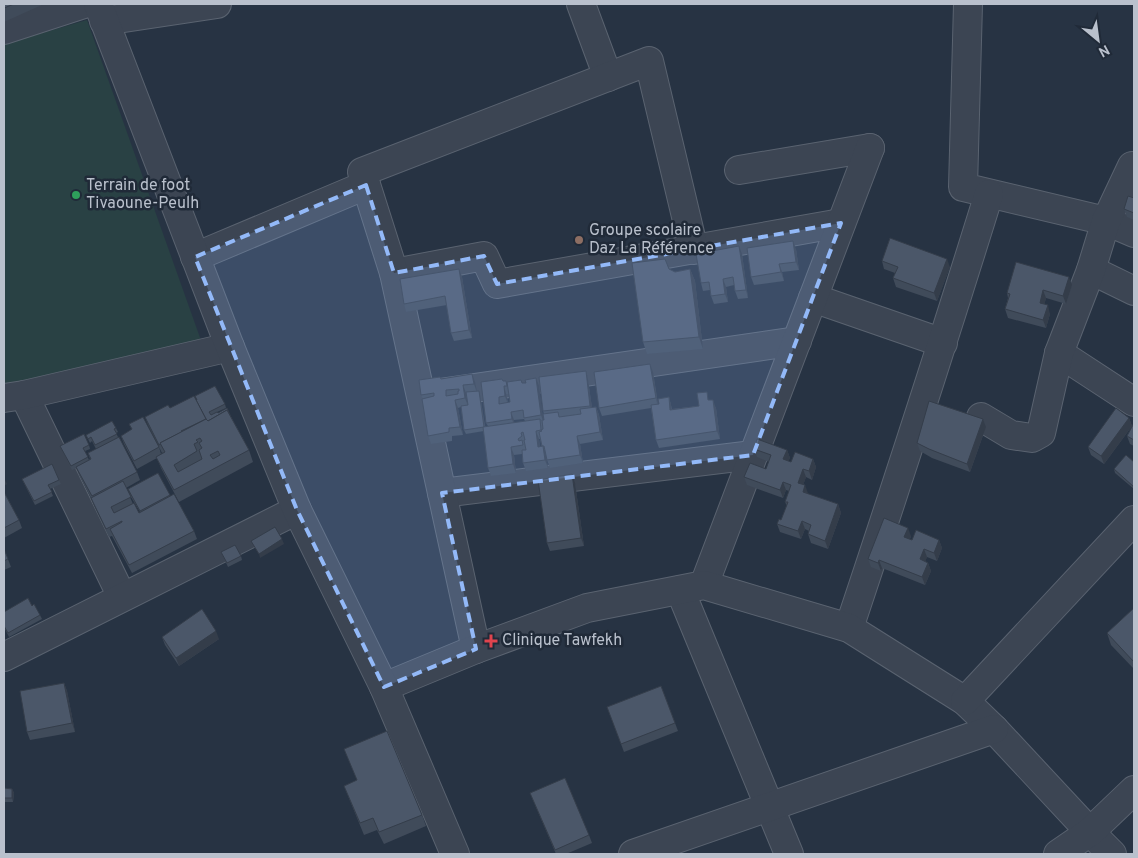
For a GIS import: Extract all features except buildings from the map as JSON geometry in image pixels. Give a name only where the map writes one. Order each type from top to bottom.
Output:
[{"type":"street","points":[[4,30],[95,9],[217,4]]},
{"type":"street","points":[[581,4],[608,77]]},
{"type":"street","points":[[968,4],[963,188],[1106,221],[1134,233]]},
{"type":"street","points":[[95,9],[297,510],[384,687],[455,854]]},
{"type":"street","points":[[476,650],[394,274],[362,172],[649,61],[694,250]]},
{"type":"street","points":[[739,170],[870,148],[753,455],[692,587],[770,807],[789,854]]},
{"type":"street","points":[[981,417],[1011,435],[1032,438],[1041,433],[1059,353],[1091,270],[1106,221],[1132,166]]},
{"type":"street","points":[[195,257],[366,185]]},
{"type":"street","points":[[849,628],[943,343],[989,194]]},
{"type":"street","points":[[394,274],[484,256],[497,284],[841,223]]},
{"type":"street","points":[[1091,270],[1134,292]]},
{"type":"street","points":[[813,298],[943,343]]},
{"type":"street","points":[[421,395],[797,341]]},
{"type":"street","points":[[122,597],[14,396],[230,347]]},
{"type":"street","points":[[1059,353],[1134,402]]},
{"type":"street","points":[[442,493],[753,455]]},
{"type":"street","points":[[4,657],[297,510]]},
{"type":"street","points":[[965,701],[1134,520]]},
{"type":"street","points":[[384,687],[587,608],[692,587],[849,628],[965,701],[994,729],[1112,854]]},
{"type":"street","points":[[633,854],[994,729]]},
{"type":"street","points":[[1058,854],[1090,832],[1134,790]]},
{"type":"highlighted area","points":[[366,185],[394,273],[484,256],[497,284],[841,223],[753,455],[442,493],[476,649],[384,687],[297,510],[195,257]]},
{"type":"green space","name":"Terrain de foot Tivaoune-Peulh","points":[[87,20],[203,346],[4,387],[4,44]]},
{"type":"place","name":"Terrain de foot Tivaoune-Peulh","points":[[76,195]]},
{"type":"place","name":"Groupe scolaire Daz La Référence","points":[[579,240]]},
{"type":"place","name":"Clinique Tawfekh","points":[[491,641]]}]
